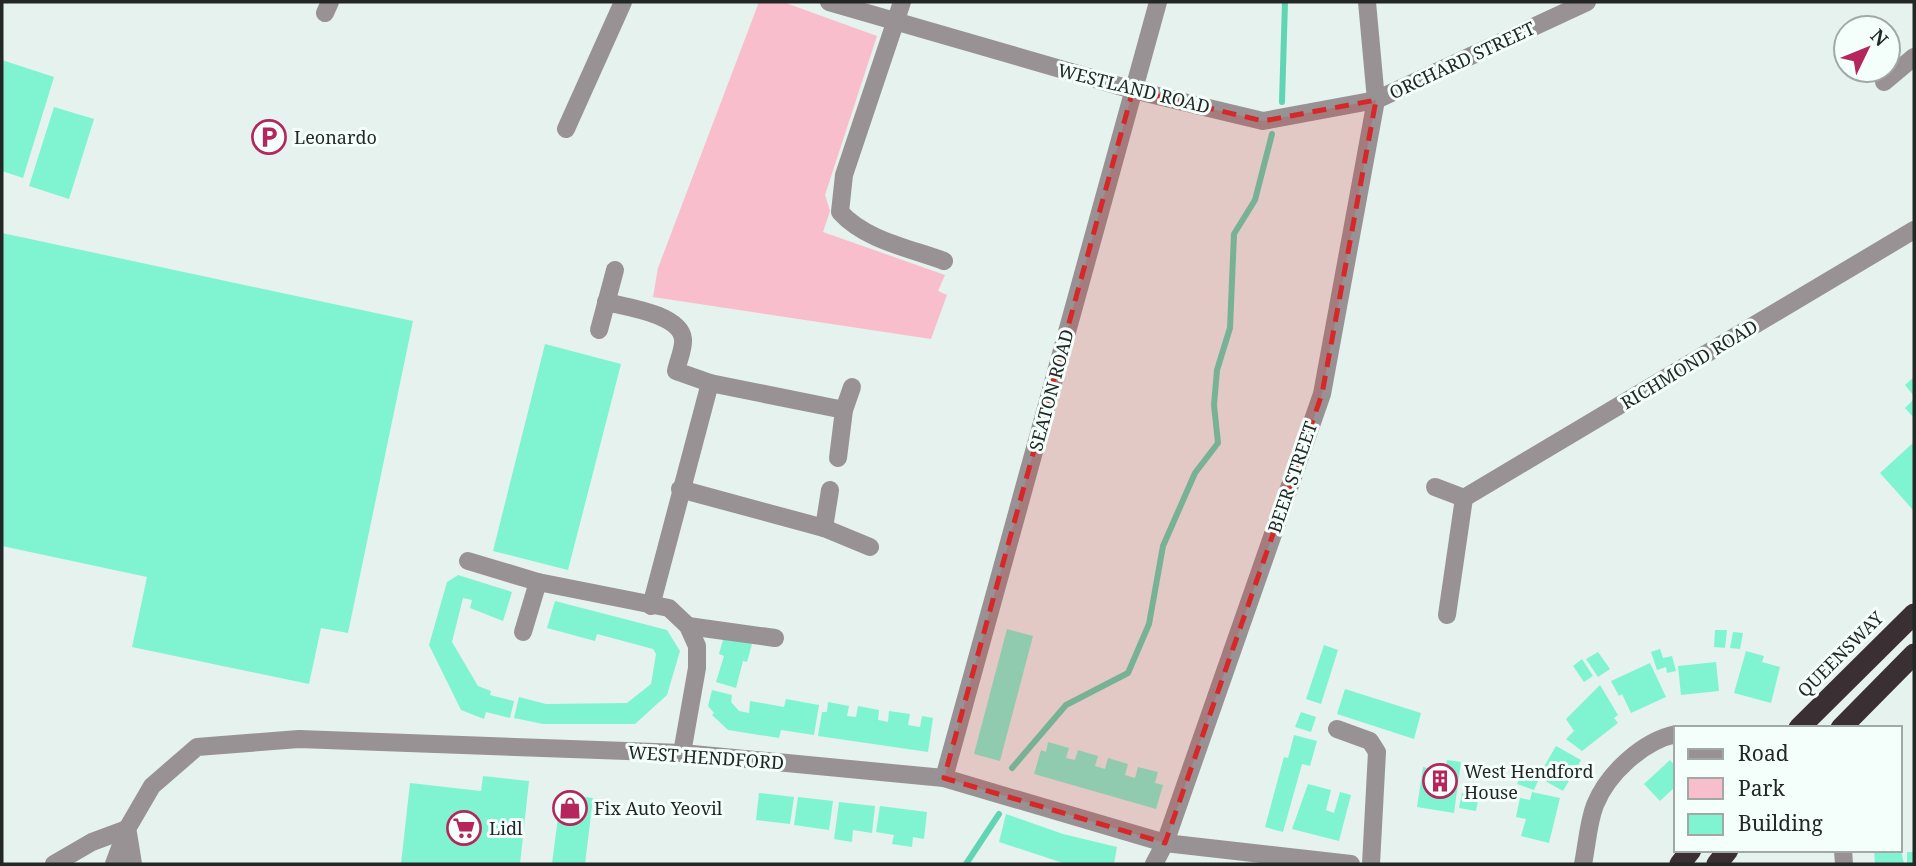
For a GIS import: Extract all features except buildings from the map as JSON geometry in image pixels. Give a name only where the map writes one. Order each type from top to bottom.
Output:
[{"type":"highway","name":"QUEENSWAY","points":[[1801,726],[1914,614]]},
{"type":"highway","points":[[1842,726],[1914,654]]},
{"type":"street","points":[[566,129],[624,2]]},
{"type":"street","name":"WESTLAND ROAD","points":[[829,2],[1133,90],[1263,121],[1376,100]]},
{"type":"street","points":[[902,2],[844,175],[840,212],[852,224],[869,233],[944,261]]},
{"type":"street","name":"SEATON ROAD","points":[[944,778],[1158,2]]},
{"type":"street","name":"BEER STREET","points":[[1154,864],[1165,843],[1322,394],[1376,100],[1367,2]]},
{"type":"street","name":"ORCHARD STREET","points":[[1376,100],[1587,2]]},
{"type":"street","name":"RICHMOND ROAD","points":[[1464,498],[1914,230]]},
{"type":"street","points":[[599,330],[615,270]]},
{"type":"street","points":[[606,302],[670,321],[679,328],[683,339],[676,371],[709,383],[844,410]]},
{"type":"street","points":[[651,606],[709,383]]},
{"type":"street","points":[[838,458],[844,410],[852,387]]},
{"type":"street","points":[[1435,487],[1464,498],[1447,615]]},
{"type":"street","points":[[680,489],[824,528],[870,547]]},
{"type":"street","points":[[824,528],[830,490]]},
{"type":"street","points":[[467,561],[538,582],[669,608],[688,626],[696,646],[697,668],[682,753]]},
{"type":"street","points":[[523,632],[538,582]]},
{"type":"street","points":[[688,626],[775,638]]},
{"type":"street","points":[[1337,729],[1370,741],[1377,752],[1371,864]]},
{"type":"street","points":[[1583,864],[1595,804],[1612,777],[1636,753],[1674,735]]},
{"type":"street","name":"WEST HENDFORD","points":[[114,864],[127,829],[152,786],[197,747],[299,739],[682,753],[944,778],[1165,843],[1351,864]]},
{"type":"street","points":[[54,864],[92,842],[127,829],[133,864]]},
{"type":"street","points":[[82,864],[92,842]]},
{"type":"highlighted area","points":[[1133,90],[1263,121],[1376,100],[1322,394],[1165,843],[944,778]]},
{"type":"green space","points":[[759,2],[783,2],[877,36],[825,195],[830,211],[823,232],[945,275],[938,291],[947,295],[931,339],[653,297],[658,268]]},
{"type":"waterway","points":[[1282,102],[1285,2]]},
{"type":"waterway","points":[[1012,768],[1066,705],[1128,673],[1149,624],[1163,546],[1195,473],[1218,443],[1214,405],[1217,370],[1230,328],[1234,234],[1255,200],[1272,134]]},
{"type":"waterway","points":[[966,864],[999,814]]},
{"type":"place","name":"Leonardo","points":[[269,137]]},
{"type":"place","name":"West Hendford House","points":[[1440,781]]},
{"type":"place","name":"Fix Auto Yeovil","points":[[570,808]]},
{"type":"place","name":"Lidl","points":[[464,828]]}]
